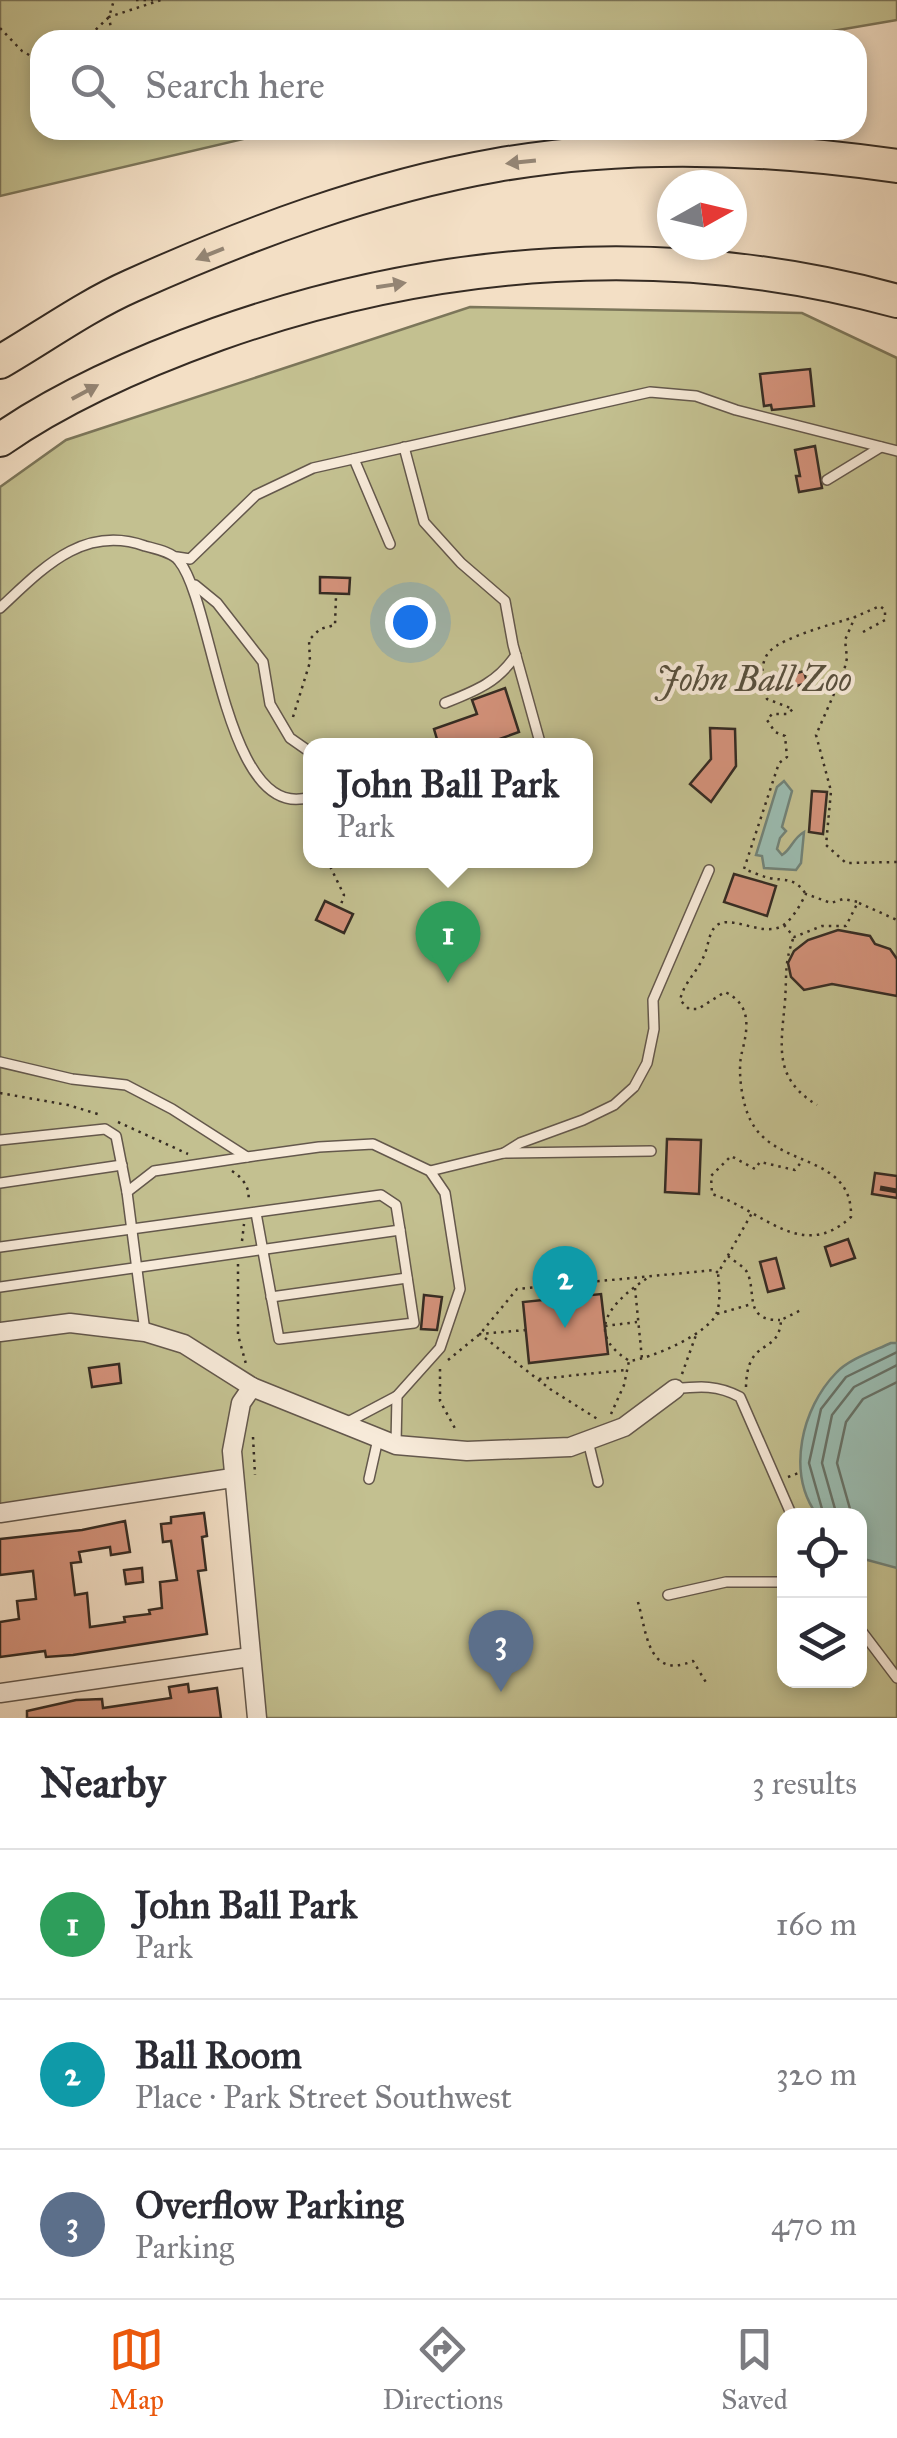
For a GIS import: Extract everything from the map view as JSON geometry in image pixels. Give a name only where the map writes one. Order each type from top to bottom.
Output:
[{"type":"highway","points":[[658,151],[706,140]]},
{"type":"highway","points":[[776,140],[897,144]]},
{"type":"highway","points":[[0,362],[128,287],[284,224],[384,190],[498,165],[658,151],[768,152],[897,166]]},
{"type":"highway","points":[[0,440],[91,388],[181,348],[277,314],[364,290],[457,274],[548,264],[717,269],[897,301]]},
{"type":"highway","points":[[817,284],[897,317]]},
{"type":"street","points":[[0,1342],[9,1331],[70,1323],[145,1332],[184,1344],[252,1387],[341,1425],[387,1442],[467,1451],[570,1448],[624,1426],[675,1389]]},
{"type":"street","points":[[252,1387],[241,1403],[234,1430],[232,1478],[257,1718]]},
{"type":"street","points":[[0,1513],[232,1478]]},
{"type":"street","points":[[0,1693],[250,1657]]},
{"type":"lane","points":[[0,608],[53,559],[100,539],[136,542],[190,559],[256,495],[312,468],[650,392],[696,396],[897,452]]},
{"type":"lane","points":[[404,447],[424,522],[461,563],[505,601],[539,738]]},
{"type":"lane","points":[[827,480],[882,447]]},
{"type":"lane","points":[[354,459],[390,544]]},
{"type":"lane","points":[[177,557],[193,584],[234,735],[264,784],[289,800],[303,799]]},
{"type":"lane","points":[[193,584],[217,603],[263,662],[270,704],[290,738],[303,747]]},
{"type":"lane","points":[[445,702],[485,687],[516,656]]},
{"type":"lane","points":[[504,1152],[520,1142],[598,1113],[634,1087],[647,1063],[654,1029],[654,1000],[709,870]]},
{"type":"lane","points":[[0,1062],[72,1079],[126,1085],[172,1108],[247,1158]]},
{"type":"lane","points":[[0,1140],[105,1129],[116,1136],[145,1332]]},
{"type":"lane","points":[[127,1192],[154,1171],[319,1147],[373,1144],[430,1171],[445,1193],[460,1289],[440,1348],[398,1396],[341,1425]]},
{"type":"lane","points":[[430,1171],[504,1152],[651,1151]]},
{"type":"lane","points":[[0,1183],[122,1165]]},
{"type":"lane","points":[[0,1247],[132,1228],[381,1195],[396,1205],[414,1323],[279,1339],[256,1212]]},
{"type":"lane","points":[[0,1287],[400,1230]]},
{"type":"lane","points":[[271,1297],[407,1278]]},
{"type":"lane","points":[[675,1389],[725,1388],[740,1396],[789,1508]]},
{"type":"lane","points":[[369,1479],[387,1442],[398,1396]]},
{"type":"lane","points":[[598,1482],[600,1433]]},
{"type":"lane","points":[[668,1595],[726,1582],[777,1582]]},
{"type":"lane","points":[[867,1638],[897,1678]]},
{"type":"path","points":[[111,30],[109,18],[114,0]]},
{"type":"path","points":[[136,0],[160,0]]},
{"type":"path","points":[[96,30],[109,18],[160,0]]},
{"type":"path","points":[[0,28],[30,56]]},
{"type":"path","points":[[286,731],[310,662],[309,640],[320,628],[336,626],[336,596]]},
{"type":"path","points":[[863,632],[885,620],[885,610],[880,606],[802,634],[770,651],[764,664],[762,687],[767,698],[793,709],[787,714],[772,714],[767,720],[775,732],[785,736],[787,757],[780,763],[744,869],[771,878],[788,878],[806,894],[831,904],[843,899],[858,902],[897,920]]},
{"type":"path","points":[[855,617],[844,640],[844,671],[816,735],[831,791],[826,845],[846,863],[897,862]]},
{"type":"path","points":[[762,687],[784,681]]},
{"type":"path","points":[[331,868],[344,895],[340,908]]},
{"type":"path","points":[[802,1160],[794,1170],[760,1162],[755,1168],[731,1156],[711,1176],[712,1194],[800,1237],[837,1230],[851,1218],[852,1203],[843,1181],[802,1160],[782,1151],[754,1128],[745,1110],[742,1053],[748,1040],[743,1006],[736,997],[725,992],[698,1009],[689,1008],[680,1000],[720,923],[728,921],[770,930],[784,925],[806,894]]},
{"type":"path","points":[[818,1106],[800,1095],[790,1082],[780,1056],[786,989],[783,966],[794,937],[822,926],[846,926],[858,902]]},
{"type":"path","points":[[784,925],[794,937]]},
{"type":"path","points":[[650,1276],[623,1294],[607,1313],[605,1326],[614,1350],[629,1360],[642,1360],[712,1323],[717,1314],[718,1272],[752,1212]]},
{"type":"path","points":[[728,1256],[746,1270],[753,1304],[765,1318],[781,1320],[803,1309]]},
{"type":"path","points":[[467,1451],[440,1401],[440,1367],[480,1334],[517,1289],[718,1272]]},
{"type":"path","points":[[635,1286],[642,1360]]},
{"type":"path","points":[[717,1314],[753,1304]]},
{"type":"path","points":[[740,1396],[746,1386],[748,1361],[755,1352],[775,1341],[781,1320]]},
{"type":"path","points":[[605,1326],[638,1322]]},
{"type":"path","points":[[480,1334],[526,1330]]},
{"type":"path","points":[[675,1389],[697,1333]]},
{"type":"path","points":[[480,1334],[600,1433],[624,1385],[629,1360]]},
{"type":"path","points":[[537,1380],[627,1370]]},
{"type":"path","points":[[638,1602],[644,1633],[654,1654],[665,1666],[677,1668],[693,1661],[707,1684]]},
{"type":"green space","points":[[0,0],[897,0],[897,20],[838,30],[30,30],[30,140],[239,140],[0,196]]},
{"type":"green space","name":"John Ball Zoo","points":[[470,307],[802,313],[897,358],[897,1718],[257,1718],[232,1478],[0,1513],[0,487],[66,440]]},
{"type":"water","points":[[784,781],[792,791],[782,827],[786,831],[777,849],[782,855],[804,832],[801,863],[796,870],[764,868],[762,856],[756,855],[777,787]]},
{"type":"water","points":[[897,1343],[897,1568],[867,1560],[867,1508],[813,1508],[802,1480],[802,1441],[814,1404],[836,1373],[862,1356]]},
{"type":"building","points":[[810,369],[814,406],[772,410],[771,405],[764,406],[760,374]]},
{"type":"building","points":[[815,446],[822,488],[799,492],[795,450]]},
{"type":"building","points":[[320,577],[350,578],[349,594],[320,593]]},
{"type":"building","points":[[804,671],[807,683],[786,689],[783,677]]},
{"type":"building","points":[[505,688],[519,732],[502,738],[437,738],[434,729],[477,714],[472,700]]},
{"type":"building","points":[[710,728],[735,729],[736,766],[711,802],[690,784],[711,759]]},
{"type":"building","points":[[812,791],[827,792],[823,834],[809,832]]},
{"type":"building","points":[[734,874],[776,886],[767,916],[724,902]]},
{"type":"building","points":[[325,901],[353,914],[344,933],[316,920]]},
{"type":"building","points":[[838,930],[870,936],[875,944],[890,949],[897,959],[897,996],[832,984],[804,990],[791,977],[788,963],[794,951],[808,940]]},
{"type":"building","points":[[667,1139],[701,1140],[699,1194],[665,1192]]},
{"type":"building","points":[[875,1173],[897,1176],[897,1198],[872,1194]]},
{"type":"building","points":[[848,1239],[855,1258],[831,1266],[825,1247]]},
{"type":"building","points":[[776,1258],[784,1288],[768,1292],[760,1262]]},
{"type":"building","points":[[601,1294],[608,1354],[529,1363],[523,1302]]},
{"type":"building","points":[[424,1295],[442,1297],[437,1330],[421,1329]]},
{"type":"building","points":[[119,1364],[121,1383],[92,1387],[89,1368]]},
{"type":"building","points":[[204,1513],[206,1570],[198,1571],[207,1634],[73,1655],[46,1657],[45,1651],[0,1657],[0,1622],[19,1619],[17,1601],[36,1599],[33,1571],[0,1575],[0,1539],[125,1521],[130,1552],[111,1555],[110,1547],[79,1552],[81,1562],[71,1563],[75,1595],[87,1593],[90,1627],[125,1622],[124,1617],[150,1614],[149,1610],[162,1608],[160,1582],[177,1580],[171,1541],[163,1542],[161,1524],[171,1523],[171,1517]]},
{"type":"building","points":[[142,1568],[143,1582],[126,1584],[124,1570]]},
{"type":"building","points":[[188,1684],[189,1692],[217,1688],[221,1718],[27,1718],[27,1711],[76,1700],[102,1699],[103,1708],[171,1698],[169,1687]]},
{"type":"railway","points":[[880,1188],[897,1191]]},
{"type":"place","name":"John Ball Park","points":[[448,983]]},
{"type":"place","name":"Ball Room","points":[[565,1328]]},
{"type":"place","name":"Overflow Parking","points":[[501,1692]]}]
